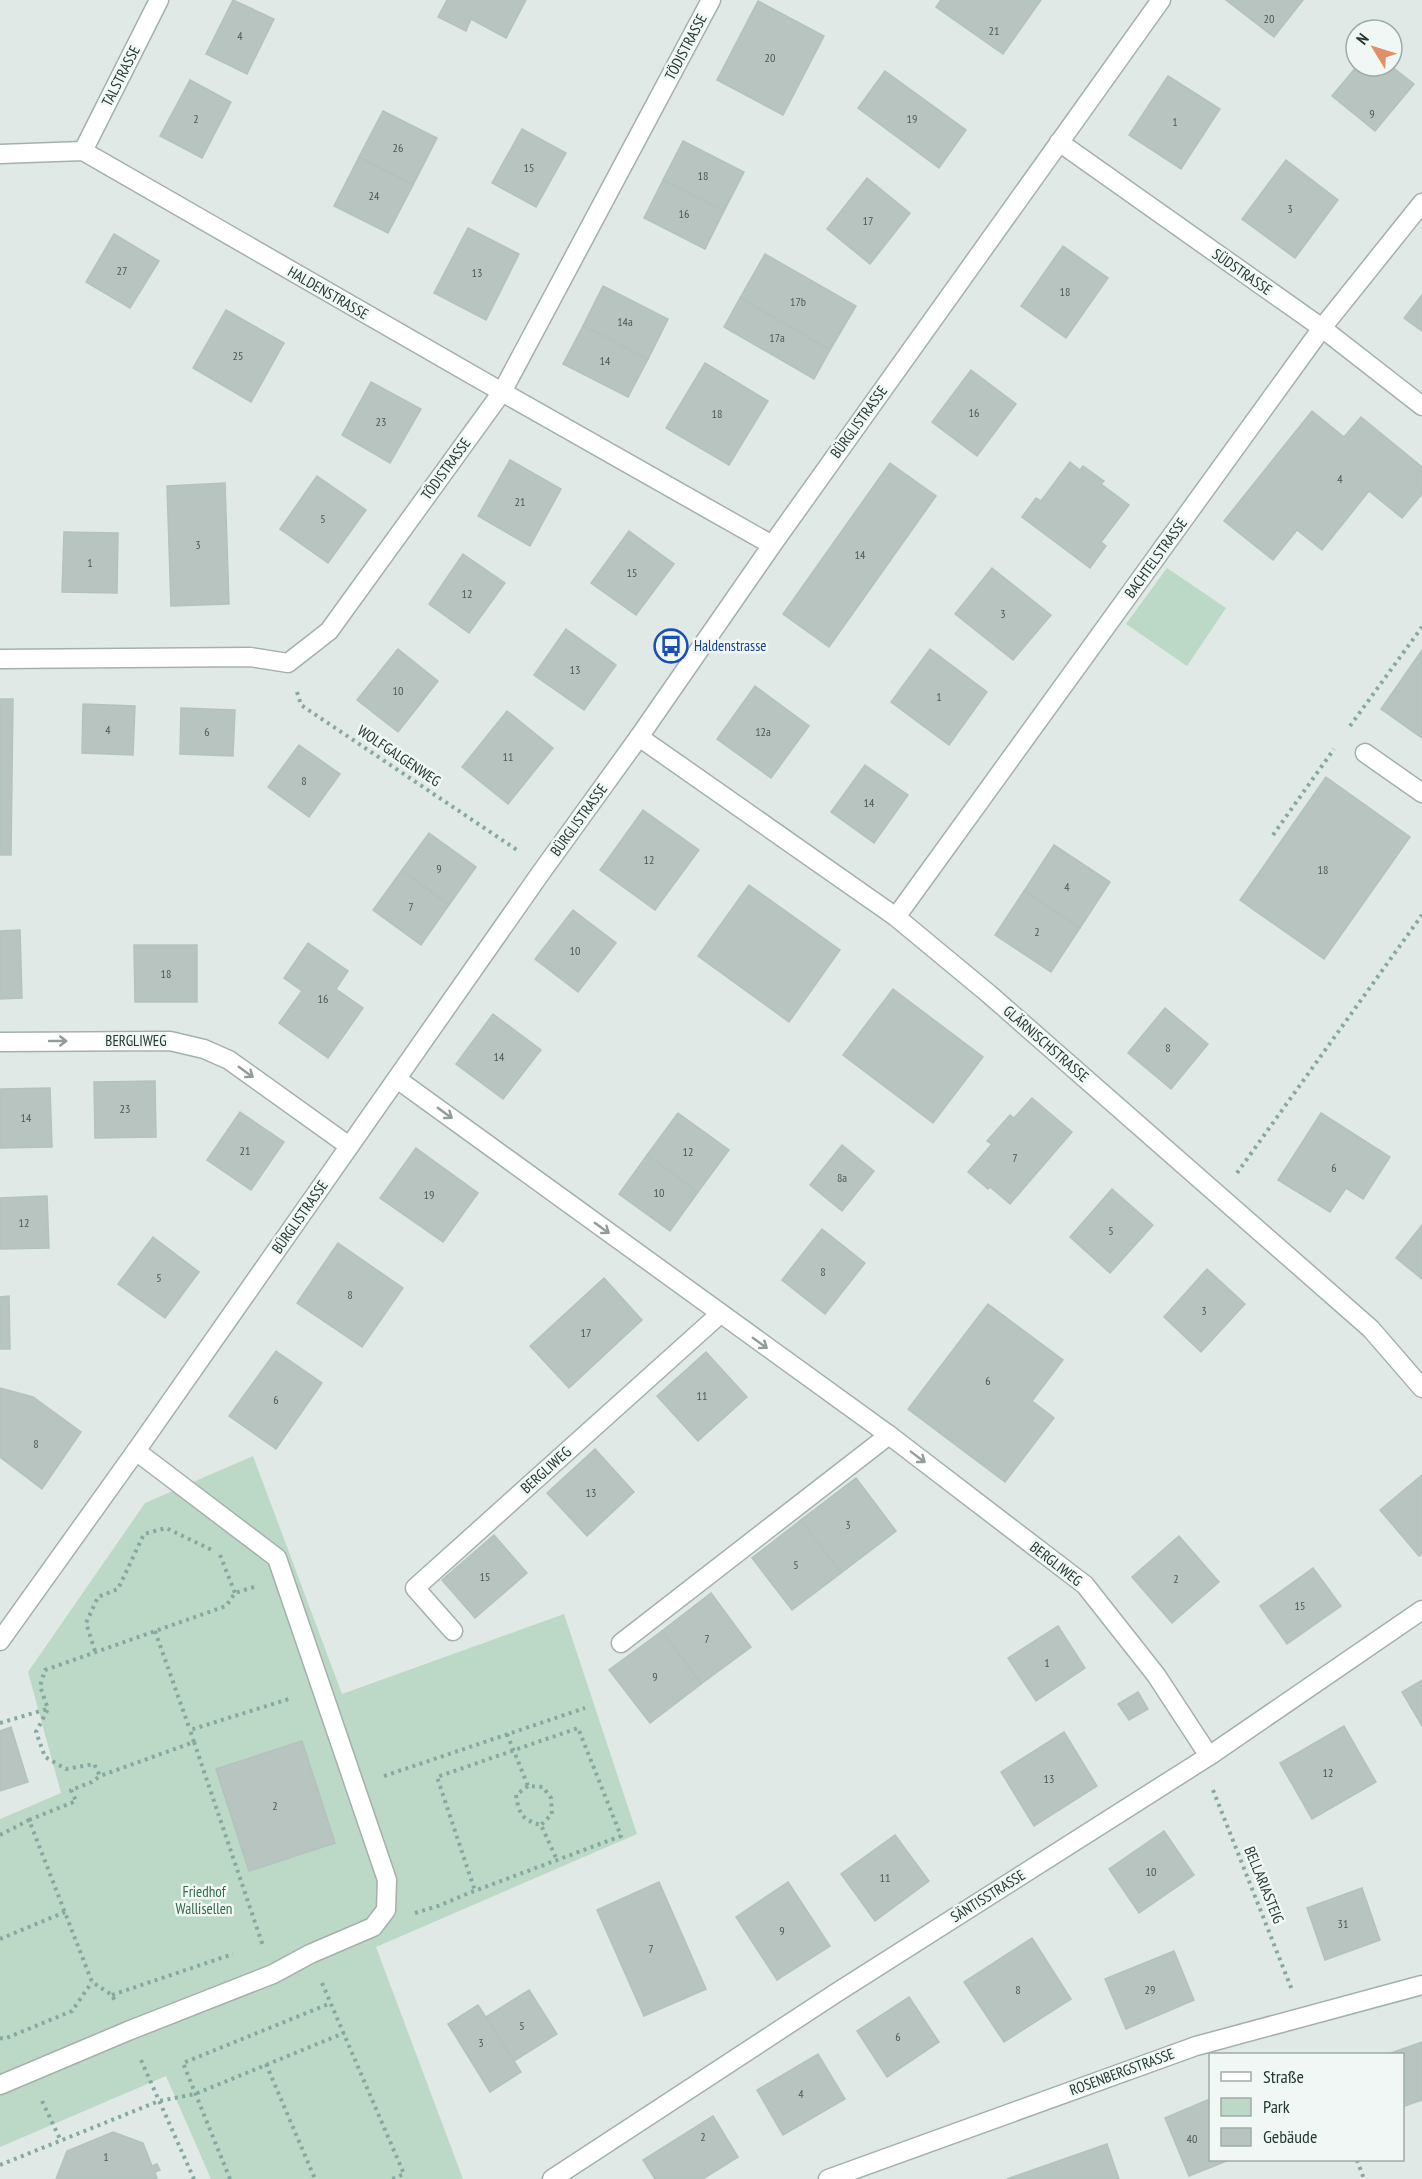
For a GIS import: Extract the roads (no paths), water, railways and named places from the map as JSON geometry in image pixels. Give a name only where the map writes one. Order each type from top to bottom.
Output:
[{"type":"street","name":"TALSTRASSE","points":[[83,151],[159,0]]},
{"type":"street","name":"TÖDISTRASSE","points":[[0,659],[250,657],[288,663],[329,630],[502,392],[711,0]]},
{"type":"street","name":"BÜRGLISTRASSE","points":[[0,1641],[639,737],[772,545],[1161,0]]},
{"type":"street","name":"SÜDSTRASSE","points":[[1059,142],[1322,328],[1422,406]]},
{"type":"street","points":[[0,154],[83,151]]},
{"type":"street","name":"HALDENSTRASSE","points":[[83,151],[772,545]]},
{"type":"street","name":"BACHTELSTRASSE","points":[[896,917],[1322,328],[1422,203]]},
{"type":"street","name":"GLÄRNISCHSTRASSE","points":[[639,737],[896,917],[1007,1009],[1371,1329],[1422,1388]]},
{"type":"street","points":[[1365,753],[1422,793]]},
{"type":"street","name":"BERGLIWEG","points":[[0,1042],[170,1041],[204,1049],[230,1060],[349,1146]]},
{"type":"street","name":"BERGLIWEG","points":[[397,1079],[889,1435],[1085,1585],[1156,1675],[1209,1756]]},
{"type":"street","name":"BERGLIWEG","points":[[453,1631],[415,1588],[720,1314]]},
{"type":"street","points":[[621,1643],[889,1435]]},
{"type":"street","points":[[0,2085],[128,2031],[273,1974],[310,1954],[373,1927],[386,1910],[387,1880],[277,1558],[136,1451]]},
{"type":"street","name":"SÄNTISSTRASSE","points":[[552,2179],[836,1993],[1209,1756],[1422,1610]]},
{"type":"street","name":"ROSENBERGSTRASSE","points":[[828,2179],[1196,2046],[1422,1985]]},
{"type":"place","name":"Haldenstrasse","points":[[671,646]]},
{"type":"park label","name":"Friedhof Wallisellen","points":[[204,1900]]}]
